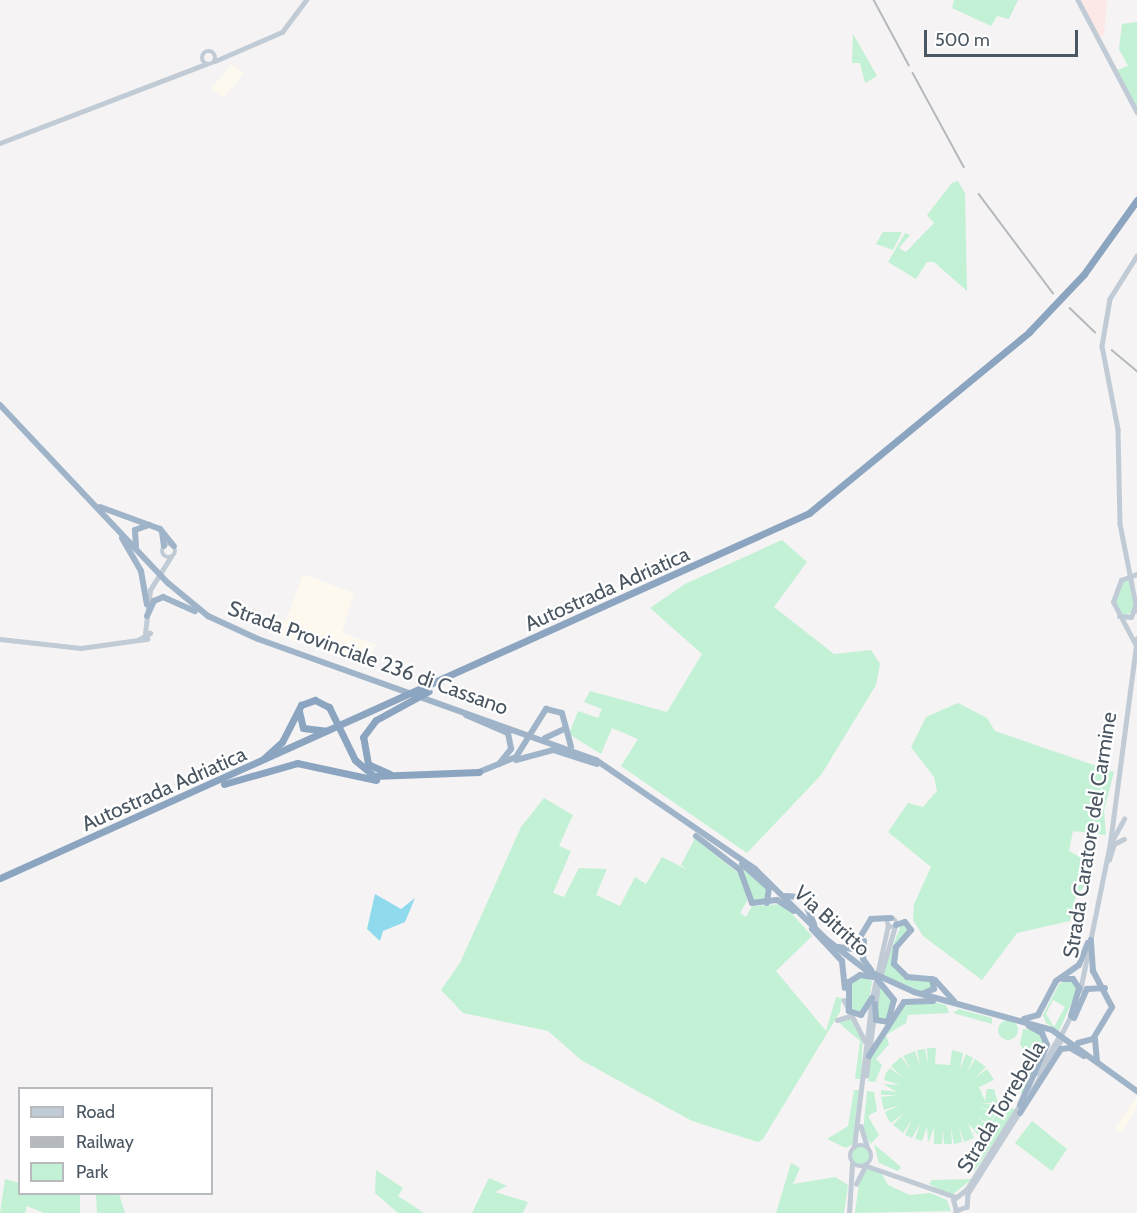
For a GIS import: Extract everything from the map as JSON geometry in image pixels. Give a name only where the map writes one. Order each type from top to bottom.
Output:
[{"type":"highway","name":"Autostrada Adriatica","points":[[0,880],[222,785],[790,528],[863,476],[1049,312],[1137,200]]},
{"type":"highway","name":"Autostrada Adriatica","points":[[902,442],[1052,314],[1137,206]]},
{"type":"highway","name":"Strada Provinciale 236 di Cassano","points":[[0,407],[120,536],[201,614],[247,638],[403,690]]},
{"type":"highway","name":"Autostrada Adriatica","points":[[0,880],[790,524],[863,476]]},
{"type":"highway","name":"Strada Provinciale 236 di Cassano","points":[[80,492],[154,570]]},
{"type":"highway","points":[[90,500],[160,529],[174,546]]},
{"type":"highway","points":[[143,557],[133,534],[149,525]]},
{"type":"highway","points":[[160,529],[164,546]]},
{"type":"highway","points":[[120,536],[141,571],[147,604]]},
{"type":"highway","name":"Strada Provinciale 236 di Cassano","points":[[164,580],[230,628],[462,713],[525,732]]},
{"type":"highway","points":[[147,618],[154,601],[165,597],[201,614]]},
{"type":"highway","points":[[419,777],[372,768],[362,742],[376,720],[429,691]]},
{"type":"highway","points":[[198,792],[270,753],[301,705],[321,701],[336,720],[345,739],[369,773],[419,777]]},
{"type":"highway","name":"Strada Provinciale 236 di Cassano","points":[[437,703],[525,732]]},
{"type":"highway","points":[[301,705],[300,723],[314,733],[370,714]]},
{"type":"highway","points":[[488,770],[523,750],[541,711],[557,710],[565,728],[569,746],[614,770]]},
{"type":"highway","points":[[462,713],[510,737],[507,756],[488,770]]},
{"type":"highway","points":[[536,736],[553,738],[565,728]]},
{"type":"highway","name":"Via Bitritto","points":[[525,732],[614,770],[769,882],[827,940],[877,978],[1062,1036],[1100,1066]]},
{"type":"highway","name":"Via Bitritto","points":[[536,736],[597,764],[741,863],[812,929],[877,978],[936,1002],[1028,1025],[1065,1040],[1136,1092]]},
{"type":"highway","points":[[222,785],[297,763],[373,779],[479,772],[548,750],[597,764]]},
{"type":"highway","points":[[696,836],[737,866],[752,903],[767,904],[781,901],[794,911]]},
{"type":"highway","points":[[741,863],[769,888],[767,904]]},
{"type":"highway","points":[[769,882],[795,896]]},
{"type":"highway","points":[[806,905],[827,940],[853,949],[871,919],[913,927],[897,952],[900,969],[910,976],[931,976],[960,1005]]},
{"type":"highway","points":[[873,1001],[876,1020],[888,1022],[894,1000],[862,955],[869,926],[877,919],[892,923],[905,922],[911,930],[895,951],[896,967],[910,978],[932,979],[935,986],[925,994],[893,984]]},
{"type":"highway","points":[[812,929],[844,964],[844,1000]]},
{"type":"highway","points":[[1089,942],[1093,971],[1105,988],[1112,1007],[1097,1035],[1093,1052],[1100,1066]]},
{"type":"highway","points":[[995,1014],[1026,1019],[1038,1015],[1056,981],[1079,965],[1089,942]]},
{"type":"highway","points":[[873,1001],[861,1015],[849,1011],[849,982],[877,978]]},
{"type":"highway","points":[[1072,1017],[1079,988],[1066,978],[1055,986],[1042,1014],[1044,1023],[1062,1036],[1084,1045],[1097,1035]]},
{"type":"highway","points":[[1072,1017],[1088,989],[1105,988]]},
{"type":"highway","points":[[867,1055],[904,1002],[936,1002]]},
{"type":"highway","points":[[1020,1105],[1047,1045],[1042,1033],[1028,1025]]},
{"type":"highway","points":[[1020,1113],[1061,1050],[1074,1049],[1100,1066]]},
{"type":"main road","points":[[0,143],[195,65],[206,64],[285,30],[306,0]]},
{"type":"main road","points":[[1078,0],[1137,112]]},
{"type":"main road","points":[[195,65],[209,52],[216,59]]},
{"type":"main road","points":[[203,58],[206,64]]},
{"type":"main road","points":[[1137,258],[1110,299],[1102,337],[1118,429],[1126,550],[1137,593]]},
{"type":"main road","points":[[0,639],[80,648],[136,641],[147,635],[147,604],[163,566],[164,546],[174,546],[171,557],[163,566]]},
{"type":"main road","points":[[164,555],[171,557]]},
{"type":"main road","points":[[1135,672],[1134,642],[1115,612],[1115,589],[1126,576],[1137,574]]},
{"type":"main road","points":[[1135,587],[1137,610]]},
{"type":"main road","points":[[1115,612],[1126,619],[1134,614],[1135,587]]},
{"type":"main road","name":"Strada Caratore del Carmine","points":[[1089,942],[1113,839],[1124,819],[1118,820],[1116,813],[1135,672],[1137,639]]},
{"type":"main road","name":"Strada Caratore del Carmine","points":[[1062,1036],[1072,1017],[1110,843],[1137,660]]},
{"type":"main road","points":[[1109,860],[1114,844],[1124,839]]},
{"type":"main road","points":[[851,1213],[851,1161],[862,1095],[873,1001],[892,923]]},
{"type":"main road","points":[[844,1000],[850,1016],[862,1030],[867,1055]]},
{"type":"main road","points":[[837,1020],[850,1016]]},
{"type":"main road","name":"Strada Torrebella","points":[[968,1190],[1062,1036]]},
{"type":"main road","name":"Strada Torrebella","points":[[968,1190],[1020,1113],[1062,1036]]},
{"type":"main road","points":[[862,1095],[861,1131],[867,1146],[882,1167]]},
{"type":"main road","points":[[854,1147],[867,1146]]},
{"type":"main road","points":[[851,1213],[858,1176],[872,1153]]},
{"type":"main road","points":[[851,1161],[866,1166],[882,1167],[944,1196],[952,1205],[963,1211],[968,1190]]},
{"type":"main road","points":[[952,1205],[956,1196],[968,1190]]},
{"type":"main road","points":[[944,1196],[956,1196],[967,1200]]},
{"type":"shaded area","points":[[1081,0],[1107,0],[1104,35],[1099,37]]},
{"type":"shaded area","points":[[232,64],[244,74],[223,98],[211,88]]},
{"type":"shaded area","points":[[303,574],[354,593],[342,633],[376,644],[367,666],[267,632],[271,617],[286,621]]},
{"type":"shaded area","points":[[1137,1096],[1137,1108],[1121,1133],[1114,1129]]},
{"type":"green space","points":[[954,0],[1018,0],[1009,19],[997,16],[991,26],[952,8]]},
{"type":"green space","points":[[1137,22],[1137,109],[1117,70],[1128,66],[1119,49],[1122,24]]},
{"type":"green space","points":[[853,34],[877,76],[865,83],[860,63],[852,63]]},
{"type":"green space","points":[[958,181],[965,193],[967,291],[934,262],[927,262],[916,279],[888,262],[905,233],[910,235],[899,248],[906,252],[934,223],[927,215],[952,183]]},
{"type":"green space","points":[[883,232],[902,232],[893,250],[876,244]]},
{"type":"green space","points":[[782,540],[807,562],[774,607],[834,654],[871,650],[880,664],[876,685],[821,775],[747,853],[621,766],[638,739],[612,728],[601,754],[569,734],[578,711],[598,718],[602,709],[584,702],[590,691],[667,712],[702,654],[650,608],[685,584]]},
{"type":"green space","points":[[1129,577],[1135,609],[1124,618],[1115,603],[1119,584]]},
{"type":"green space","points":[[958,703],[987,718],[995,731],[1114,772],[1104,810],[1106,835],[1073,831],[1069,851],[1082,858],[1080,865],[1093,874],[1075,899],[1070,921],[1017,933],[982,980],[923,936],[913,920],[914,904],[931,867],[888,832],[908,803],[923,807],[937,791],[934,777],[911,747],[926,717]]},
{"type":"green space","points":[[544,798],[573,815],[559,846],[571,851],[553,893],[564,897],[579,868],[607,869],[596,895],[620,906],[635,877],[646,884],[662,857],[688,870],[681,865],[695,838],[744,878],[747,901],[740,913],[746,917],[752,906],[783,904],[812,936],[776,971],[826,1031],[836,997],[842,998],[840,1012],[763,1139],[758,1142],[692,1121],[581,1060],[548,1031],[463,1013],[441,990],[460,963],[521,827]]},
{"type":"green space","points":[[736,863],[771,893],[767,904],[755,903]]},
{"type":"green space","points":[[902,923],[910,929],[893,958],[902,975],[928,979],[934,988],[922,992],[881,974]]},
{"type":"green space","points":[[862,976],[872,981],[869,1002],[860,1014],[851,1011],[852,979]]},
{"type":"green space","points":[[1070,979],[1078,988],[1059,1031],[1046,1023],[1043,1015],[1059,984]],"holes":[[[1053,1000],[1065,1007],[1054,1027],[1046,1014]]]},
{"type":"green space","points":[[879,983],[892,995],[890,1020],[879,1021],[876,1012]]},
{"type":"green space","points":[[930,1001],[946,1005],[949,1013],[908,1015],[906,1023],[886,1035],[889,1044],[876,1059],[882,1065],[875,1082],[868,1081],[872,1051],[902,1005]]},
{"type":"green space","points":[[959,1009],[992,1018],[992,1024],[953,1013]]},
{"type":"green space","points":[[850,1017],[863,1035],[861,1079],[855,1079],[860,1041],[838,1022]]},
{"type":"green space","points":[[1008,1020],[1015,1023],[1018,1030],[1015,1037],[1008,1040],[1001,1037],[998,1030],[1001,1023]]},
{"type":"green space","points":[[1023,1029],[1035,1030],[1045,1042],[1022,1094],[1016,1076],[1033,1066],[1020,1044]]},
{"type":"green space","points":[[927,1048],[936,1048],[935,1064],[950,1065],[952,1050],[963,1053],[960,1069],[966,1054],[973,1058],[967,1073],[975,1059],[986,1067],[974,1079],[987,1069],[994,1080],[979,1087],[985,1101],[987,1089],[994,1089],[998,1103],[981,1103],[997,1105],[996,1111],[979,1107],[996,1113],[989,1125],[975,1115],[988,1126],[978,1135],[968,1123],[974,1138],[964,1142],[959,1126],[962,1142],[954,1144],[951,1128],[952,1144],[944,1144],[943,1129],[942,1144],[934,1144],[934,1128],[928,1143],[927,1127],[922,1141],[915,1139],[920,1124],[912,1138],[905,1135],[912,1120],[903,1133],[893,1125],[904,1113],[891,1123],[888,1119],[885,1112],[900,1105],[884,1110],[881,1097],[898,1095],[881,1095],[881,1090],[897,1092],[883,1084],[900,1085],[884,1080],[886,1073],[890,1068],[903,1078],[891,1066],[901,1057],[911,1070],[903,1056],[915,1051],[920,1066],[917,1050],[925,1049],[928,1064]]},
{"type":"green space","points":[[854,1090],[859,1090],[853,1144],[846,1148],[827,1139],[848,1126]]},
{"type":"green space","points":[[867,1091],[874,1092],[877,1111],[868,1116],[879,1135],[871,1144],[863,1132]]},
{"type":"green space","points":[[1002,1107],[1016,1109],[974,1172],[971,1160],[986,1151],[979,1139]]},
{"type":"green space","points":[[1032,1121],[1067,1149],[1052,1171],[1015,1143]]},
{"type":"green space","points":[[874,1144],[901,1167],[898,1171],[879,1163]]},
{"type":"green space","points":[[861,1146],[868,1149],[871,1156],[868,1163],[861,1166],[854,1163],[851,1156],[854,1149]]},
{"type":"green space","points":[[791,1163],[800,1168],[793,1184],[835,1177],[848,1185],[844,1213],[776,1213]]},
{"type":"green space","points":[[869,1168],[879,1169],[888,1185],[910,1195],[930,1193],[947,1200],[951,1211],[855,1213],[860,1175]]},
{"type":"green space","points":[[376,1170],[403,1188],[398,1196],[424,1213],[398,1213],[375,1193]]},
{"type":"green space","points":[[489,1178],[507,1186],[495,1192],[528,1202],[523,1213],[472,1213]]},
{"type":"green space","points":[[5,1179],[18,1183],[18,1195],[80,1195],[80,1213],[44,1213],[27,1206],[25,1213],[0,1213]]},
{"type":"green space","points":[[972,1179],[951,1196],[929,1184],[932,1180]]},
{"type":"green space","points":[[96,1195],[119,1195],[125,1213],[97,1213]]},
{"type":"water","points":[[375,894],[401,909],[415,898],[405,922],[383,931],[380,941],[367,929]]},
{"type":"railway","points":[[874,0],[909,65]]},
{"type":"railway","points":[[913,73],[964,167]]},
{"type":"railway","points":[[979,194],[1053,293]]},
{"type":"railway","points":[[1070,308],[1095,332]]},
{"type":"railway","points":[[1112,350],[1137,371]]}]
